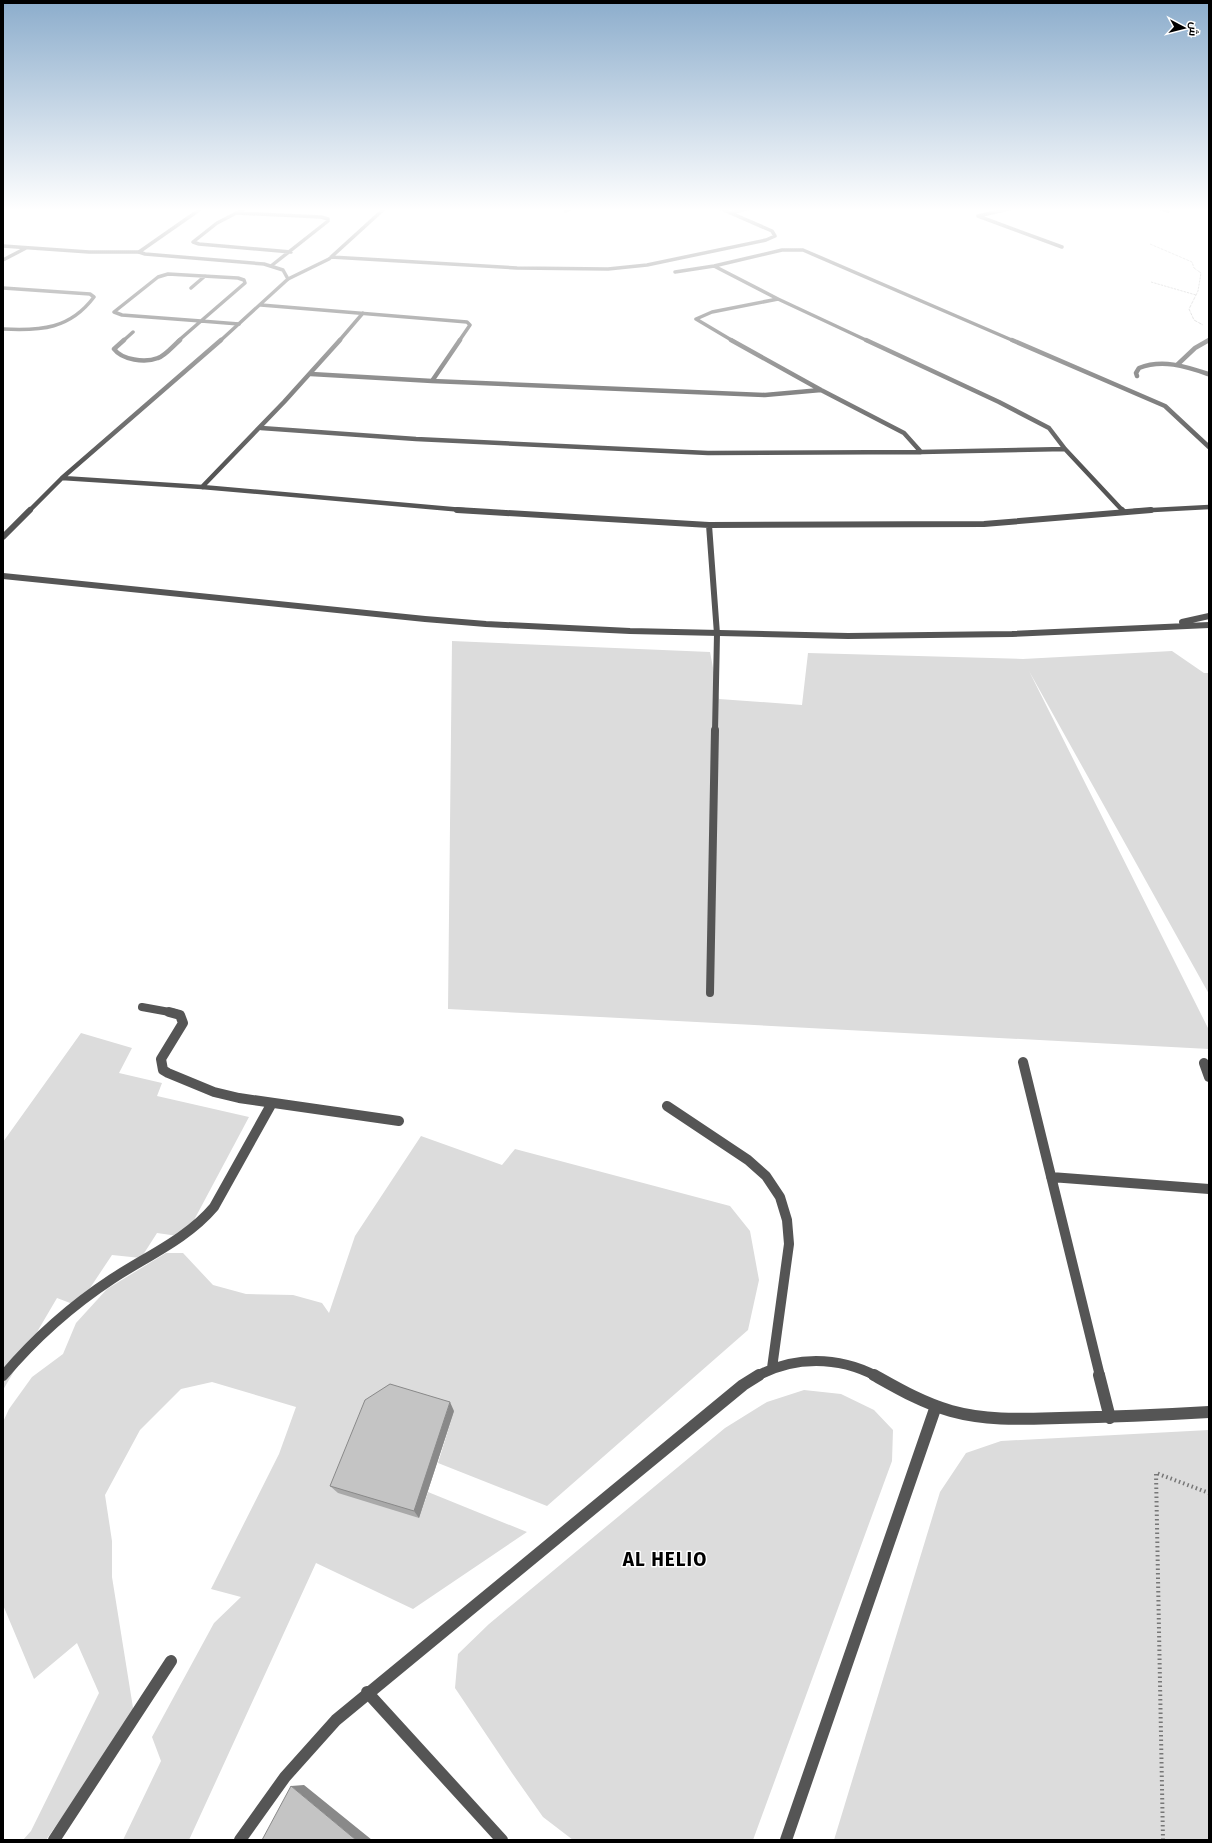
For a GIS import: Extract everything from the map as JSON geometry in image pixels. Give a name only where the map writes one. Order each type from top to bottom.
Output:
[{"type":"street","points":[[3,329],[29,331],[48,329],[74,318],[88,308],[94,297],[90,294]]},
{"type":"street","points":[[137,294],[114,312],[118,314],[201,322],[239,324]]},
{"type":"street","points":[[133,332],[115,347],[115,352],[125,358],[152,360],[160,357],[233,294]]},
{"type":"street","points":[[3,537],[12,530],[62,478],[273,294]]},
{"type":"street","points":[[768,294],[999,402],[1049,428],[1066,449],[1124,512]]},
{"type":"street","points":[[905,294],[1165,406],[1209,447]]},
{"type":"street","points":[[778,299],[712,312],[696,319],[704,325],[821,390],[904,433],[921,452]]},
{"type":"street","points":[[261,305],[458,320],[467,322],[470,325],[432,380]]},
{"type":"street","points":[[202,487],[261,428],[311,374],[363,313]]},
{"type":"street","points":[[1177,365],[1199,345],[1209,340]]},
{"type":"street","points":[[1137,376],[1137,370],[1143,366],[1154,364],[1177,365],[1208,374]]},
{"type":"street","points":[[311,374],[432,380],[454,383],[655,392],[765,395],[821,390]]},
{"type":"street","points":[[261,428],[416,439],[708,453],[921,452],[1066,449]]},
{"type":"street","points":[[62,478],[202,487],[450,510],[709,525],[984,524],[1124,512],[1209,507]]},
{"type":"street","points":[[709,525],[716,634],[710,993]]},
{"type":"street","points":[[3,576],[306,608],[486,624],[716,634],[930,636],[1209,625]]},
{"type":"street","points":[[1158,626],[1209,616]]},
{"type":"street","points":[[142,1006],[176,1013],[182,1018],[181,1027],[162,1059],[161,1065],[163,1070],[214,1092],[272,1103],[399,1121]]},
{"type":"street","points":[[1023,1062],[1110,1418]]},
{"type":"street","points":[[1204,1063],[1209,1077]]},
{"type":"street","points":[[3,1376],[18,1357],[47,1327],[78,1302],[186,1234],[202,1221],[214,1207],[223,1192],[272,1103]]},
{"type":"street","points":[[667,1106],[748,1160],[766,1176],[780,1197],[787,1220],[789,1244],[772,1368]]},
{"type":"street","points":[[1051,1177],[1209,1189]]},
{"type":"street","points":[[240,1840],[276,1787],[305,1751],[367,1692],[743,1385],[757,1375],[772,1368],[804,1360],[838,1362],[871,1374],[917,1398],[936,1406],[962,1414],[987,1418],[1110,1418],[1209,1412]]},
{"type":"street","points":[[786,1840],[936,1406]]},
{"type":"street","points":[[54,1840],[171,1661]]},
{"type":"street","points":[[367,1692],[502,1840]]},
{"type":"path","points":[[1196,295],[1189,309],[1194,320],[1203,325]]},
{"type":"path","points":[[1163,1840],[1156,1473],[1209,1492]]},
{"type":"shaded area","points":[[452,641],[710,652],[719,699],[802,705],[808,653],[1023,659],[1172,651],[1204,673],[1209,673],[1209,994],[1029,671],[1209,1030],[1209,1049],[448,1009]]},
{"type":"shaded area","points":[[81,1033],[132,1048],[119,1073],[162,1083],[157,1096],[249,1117],[185,1237],[157,1233],[141,1258],[112,1255],[78,1306],[57,1298],[3,1390],[3,1142]]},
{"type":"shaded area","points":[[421,1136],[502,1165],[515,1149],[730,1206],[750,1231],[759,1280],[748,1330],[547,1506],[438,1463],[454,1411],[419,1518],[428,1492],[527,1532],[413,1609],[316,1563],[189,1840],[123,1840],[161,1761],[152,1737],[214,1623],[241,1597],[211,1589],[279,1454],[296,1407],[212,1382],[181,1389],[140,1430],[105,1495],[112,1541],[112,1577],[134,1714],[46,1840],[23,1840],[31,1831],[99,1693],[77,1643],[34,1679],[3,1605],[3,1422],[9,1409],[32,1377],[63,1354],[76,1323],[107,1289],[166,1253],[183,1253],[213,1285],[246,1294],[293,1295],[322,1303],[329,1313],[355,1236]]},
{"type":"shaded area","points":[[804,1390],[841,1394],[874,1410],[893,1430],[892,1461],[753,1840],[573,1840],[543,1817],[455,1688],[458,1654],[489,1624],[725,1428],[767,1402]]},
{"type":"shaded area","points":[[1209,1430],[1209,1840],[834,1840],[940,1492],[966,1453],[1001,1441]]},
{"type":"building","points":[[390,1384],[450,1402],[414,1511],[330,1486],[365,1400]]},
{"type":"building","points":[[291,1786],[356,1840],[262,1840]]},
{"type":"district","name":"AL HELIO","points":[[665,1559]]}]
